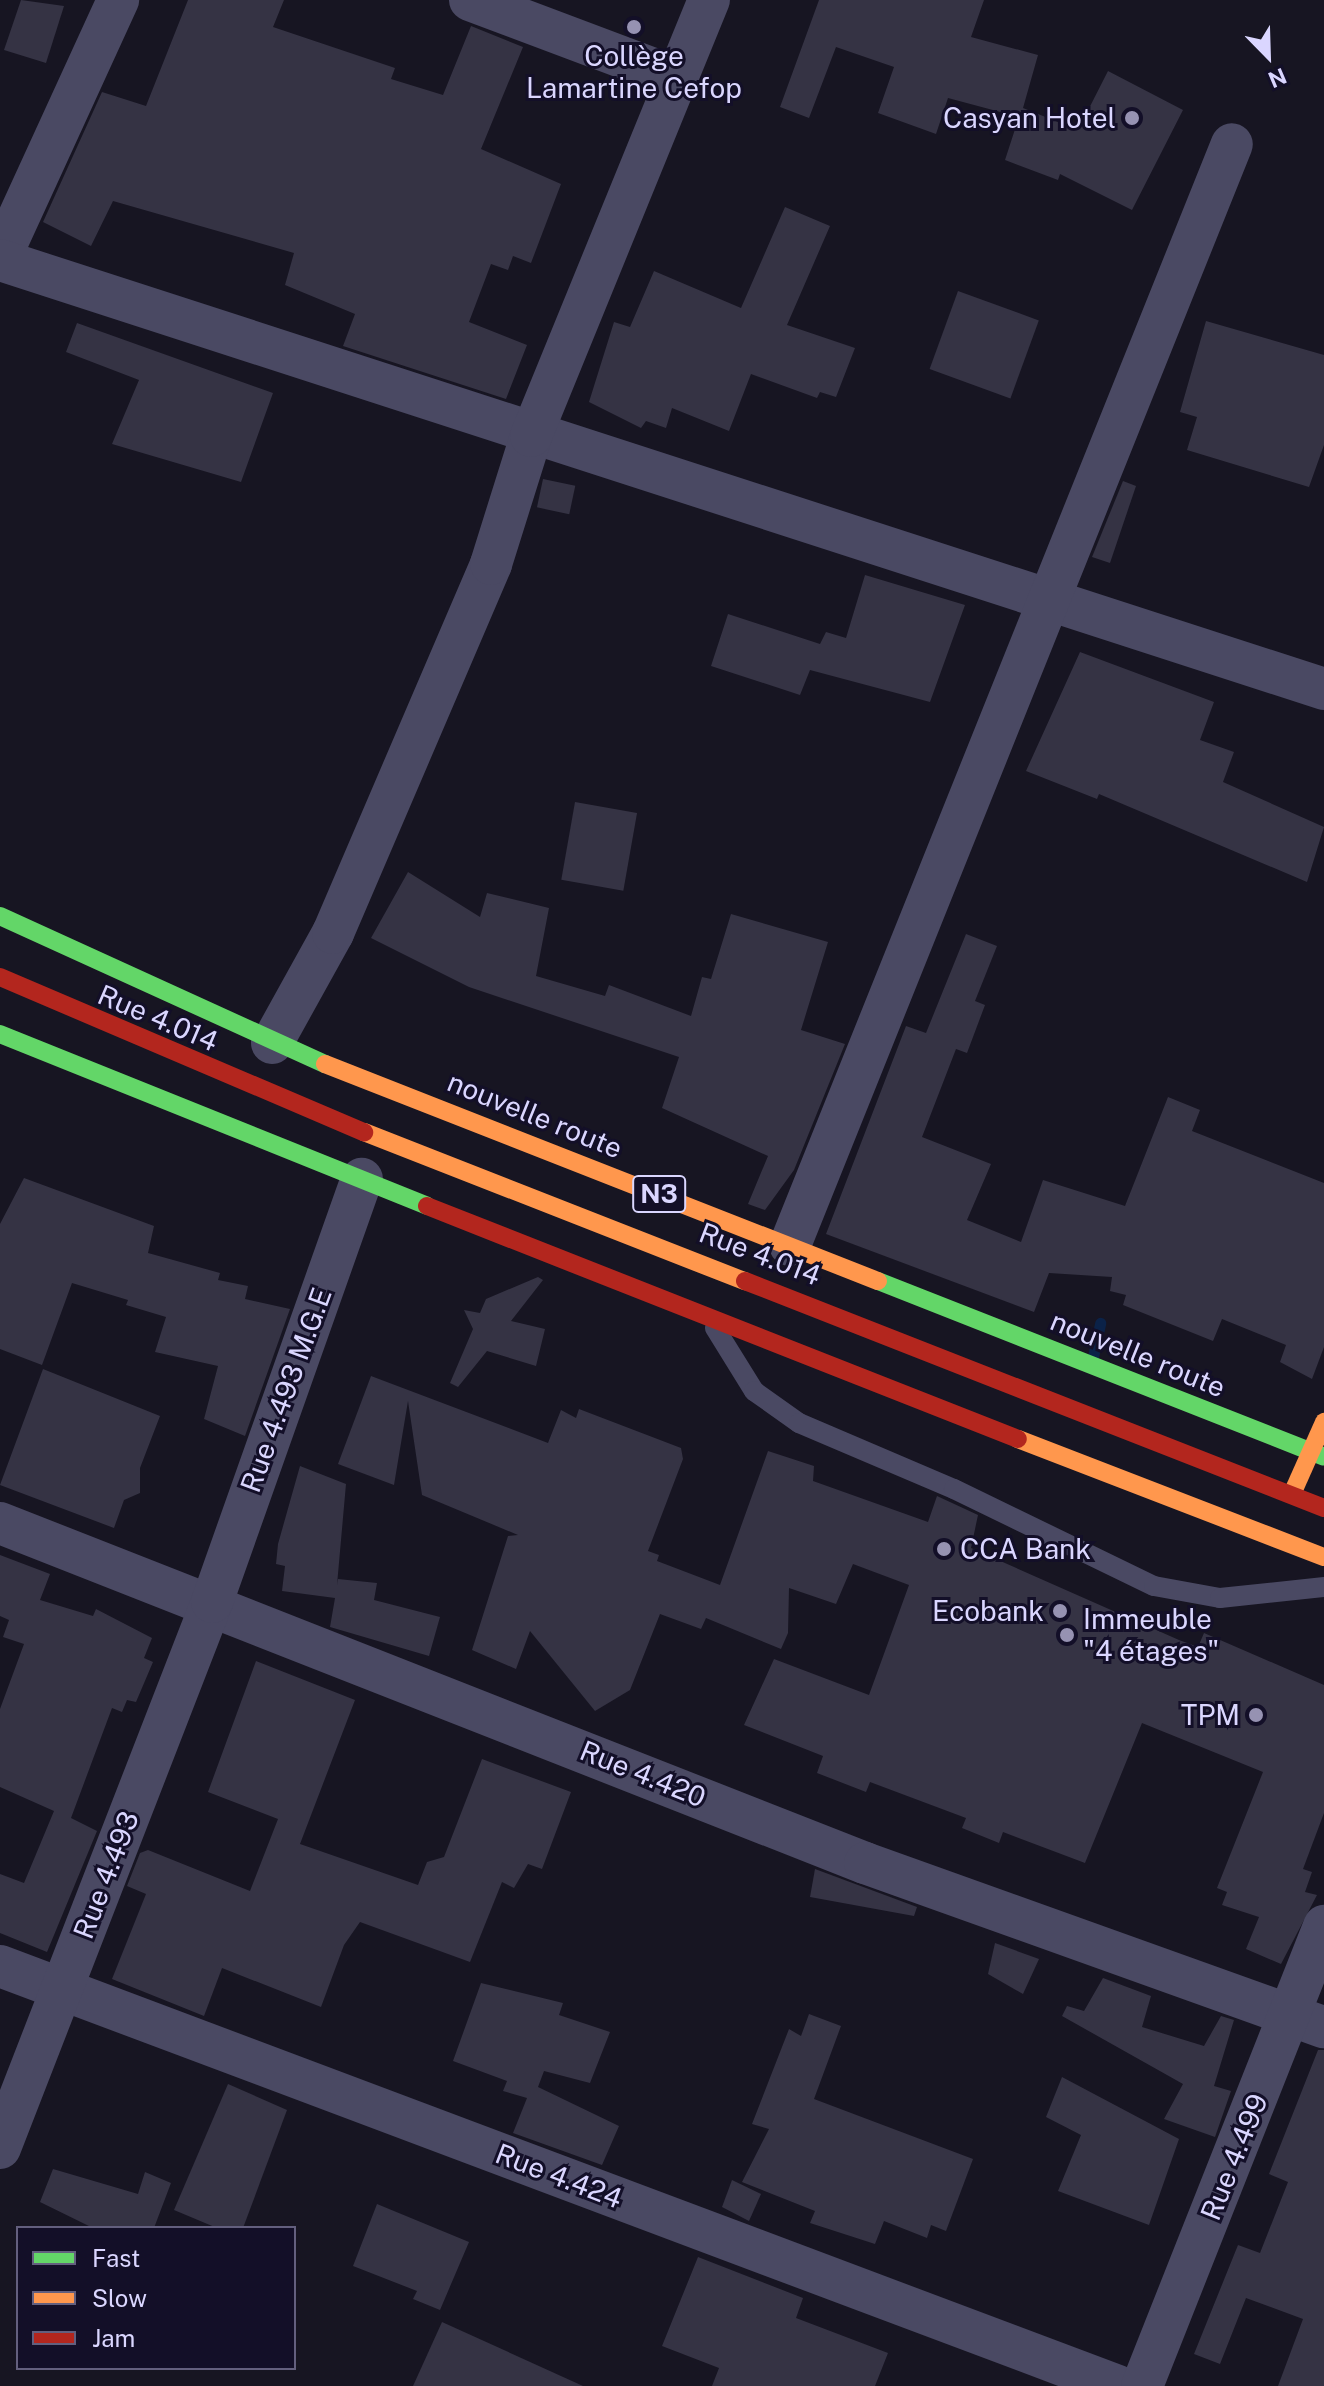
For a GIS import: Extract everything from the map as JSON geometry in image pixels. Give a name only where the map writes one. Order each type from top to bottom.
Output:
[{"type":"main road","name":"nouvelle route","points":[[0,916],[272,1043],[1317,1454]]},
{"type":"main road","name":"Rue 4.014","points":[[0,977],[305,1109],[1324,1508]]},
{"type":"main road","points":[[0,1034],[711,1320],[1324,1557]]},
{"type":"main road","points":[[1292,1494],[1317,1454],[1324,1422]]},
{"type":"street","points":[[118,0],[0,259],[531,436],[1324,689]]},
{"type":"street","points":[[470,0],[678,78]]},
{"type":"street","points":[[272,1043],[333,933],[485,578],[531,436],[709,0]]},
{"type":"street","points":[[790,1245],[1232,144]]},
{"type":"street","name":"Rue 4.493 M.G.E","points":[[212,1602],[362,1179]]},
{"type":"street","name":"Rue 4.420","points":[[0,1523],[212,1602],[865,1863],[1308,2020]]},
{"type":"street","name":"Rue 4.493","points":[[0,2148],[212,1602]]},
{"type":"street","name":"Rue 4.499","points":[[1142,2386],[1308,2020],[1324,1926]]},
{"type":"street","name":"Rue 4.424","points":[[0,1966],[1118,2386]]},
{"type":"lane","points":[[711,1320],[754,1391],[799,1423],[954,1489],[1154,1586],[1220,1598],[1324,1587]]},
{"type":"building","points":[[21,0],[64,6],[46,63],[4,50]]},
{"type":"building","points":[[188,0],[284,0],[273,27],[395,68],[391,79],[443,95],[471,26],[523,47],[481,149],[561,184],[531,263],[513,256],[508,270],[491,264],[469,322],[527,345],[506,399],[343,346],[355,314],[285,285],[294,253],[113,201],[91,246],[43,222],[102,92],[146,106]]},
{"type":"building","points":[[819,0],[984,0],[971,37],[1038,55],[1023,108],[1078,130],[1108,71],[1183,110],[1132,210],[1060,174],[1058,180],[1005,160],[1019,117],[948,98],[936,134],[878,113],[894,67],[836,47],[809,118],[780,107]]},
{"type":"building","points":[[785,207],[830,226],[787,325],[855,348],[836,397],[820,392],[817,398],[751,374],[729,431],[672,408],[666,428],[646,421],[641,428],[589,402],[614,322],[630,327],[654,271],[741,308]]},
{"type":"building","points":[[958,291],[1039,320],[1010,398],[930,369]]},
{"type":"building","points":[[1206,321],[1324,355],[1324,445],[1309,487],[1187,450],[1197,417],[1180,412]]},
{"type":"building","points":[[77,323],[273,393],[241,482],[112,444],[139,380],[66,352]]},
{"type":"building","points":[[543,479],[575,486],[569,514],[537,507]]},
{"type":"building","points":[[1123,481],[1136,486],[1110,563],[1092,557]]},
{"type":"building","points":[[865,575],[965,605],[930,702],[810,670],[800,695],[711,666],[728,614],[820,644],[826,632],[846,638]]},
{"type":"building","points":[[1080,652],[1214,702],[1200,740],[1234,752],[1223,782],[1324,827],[1307,882],[1099,794],[1097,799],[1026,771]]},
{"type":"building","points":[[575,802],[637,813],[623,891],[561,880]]},
{"type":"building","points":[[408,872],[480,917],[487,893],[549,908],[536,976],[605,996],[609,985],[691,1016],[702,977],[711,979],[731,914],[828,942],[801,1030],[845,1044],[794,1170],[765,1210],[748,1204],[768,1156],[662,1108],[679,1057],[469,987],[371,938]]},
{"type":"building","points":[[966,934],[997,946],[975,1001],[985,1005],[967,1053],[956,1049],[922,1137],[991,1164],[967,1220],[1021,1242],[1043,1180],[1125,1206],[1168,1097],[1200,1110],[1192,1131],[1324,1183],[1324,1347],[1312,1379],[1280,1362],[1286,1345],[1222,1319],[1213,1341],[1123,1305],[1126,1295],[1110,1291],[1112,1277],[1049,1273],[1034,1312],[826,1234],[906,1026],[926,1033]]},
{"type":"building","points":[[24,1178],[154,1226],[148,1253],[220,1273],[218,1280],[248,1286],[245,1299],[290,1309],[245,1436],[204,1419],[218,1366],[155,1352],[166,1317],[126,1305],[128,1300],[72,1283],[42,1365],[0,1349],[0,1224]]},
{"type":"building","points":[[538,1277],[543,1280],[511,1321],[545,1329],[536,1366],[487,1351],[458,1387],[450,1383],[473,1329],[464,1310],[480,1313],[486,1299]]},
{"type":"building","points":[[43,1369],[160,1416],[140,1468],[140,1493],[124,1500],[114,1528],[0,1485]]},
{"type":"building","points":[[371,1376],[548,1443],[561,1410],[576,1418],[579,1409],[681,1448],[683,1459],[648,1551],[659,1555],[657,1561],[720,1585],[768,1451],[814,1466],[813,1481],[928,1522],[937,1496],[978,1515],[971,1548],[1179,1640],[1198,1647],[1204,1633],[1324,1685],[1324,1813],[1303,1869],[1312,1872],[1305,1892],[1317,1895],[1281,1964],[1246,1949],[1259,1917],[1222,1905],[1227,1892],[1217,1888],[1263,1772],[1142,1723],[1085,1863],[1003,1832],[999,1843],[962,1828],[966,1818],[870,1782],[866,1792],[817,1773],[823,1756],[744,1725],[774,1659],[869,1695],[909,1585],[853,1564],[836,1604],[789,1588],[788,1633],[781,1649],[706,1618],[701,1629],[660,1614],[630,1690],[595,1711],[530,1631],[516,1669],[472,1650],[508,1536],[518,1535],[422,1495],[408,1401],[394,1485],[338,1464]]},
{"type":"building","points":[[300,1466],[346,1484],[337,1585],[338,1579],[377,1583],[374,1600],[440,1617],[429,1656],[330,1627],[335,1598],[282,1591],[285,1566],[276,1564],[278,1544]]},
{"type":"building","points":[[0,1555],[50,1574],[40,1600],[93,1616],[96,1609],[152,1638],[144,1658],[153,1662],[136,1702],[127,1700],[122,1712],[112,1708],[71,1818],[97,1831],[47,1952],[0,1933],[0,1874],[24,1883],[54,1811],[0,1787],[0,1709],[24,1644],[3,1637],[9,1620],[0,1616]]},
{"type":"building","points":[[256,1661],[355,1700],[300,1844],[418,1885],[427,1862],[444,1857],[482,1759],[571,1792],[542,1869],[528,1864],[514,1888],[502,1882],[470,1962],[360,1922],[344,1945],[321,2007],[222,1968],[204,2016],[112,1979],[146,1894],[127,1886],[140,1853],[148,1850],[250,1891],[278,1819],[208,1792]]},
{"type":"building","points":[[815,1869],[917,1907],[914,1916],[810,1897]]},
{"type":"building","points":[[995,1943],[1039,1959],[1023,1994],[988,1974]]},
{"type":"building","points":[[1103,1978],[1151,1996],[1142,2027],[1204,2046],[1221,2016],[1234,2020],[1214,2086],[1231,2091],[1215,2137],[1164,2119],[1183,2084],[1062,2016],[1067,2006],[1084,2011]]},
{"type":"building","points":[[481,1983],[563,2003],[559,2015],[610,2032],[590,2083],[544,2071],[538,2087],[619,2126],[602,2165],[513,2133],[527,2098],[503,2091],[507,2081],[453,2061]]},
{"type":"building","points":[[809,2014],[841,2026],[814,2099],[973,2159],[946,2231],[931,2225],[927,2238],[884,2221],[875,2244],[810,2223],[815,2211],[742,2182],[769,2129],[752,2124],[789,2029],[801,2036]]},
{"type":"building","points":[[1318,2050],[1324,2050],[1324,2386],[1278,2386],[1303,2319],[1246,2298],[1220,2364],[1194,2354],[1238,2245],[1260,2253],[1288,2182],[1269,2174]]},
{"type":"building","points":[[1062,2077],[1179,2139],[1149,2225],[1058,2191],[1081,2135],[1046,2117]]},
{"type":"building","points":[[228,2084],[287,2110],[244,2226],[212,2226],[174,2210]]},
{"type":"building","points":[[53,2169],[138,2194],[145,2172],[171,2183],[155,2226],[89,2226],[40,2202]]},
{"type":"building","points":[[732,2180],[761,2194],[749,2221],[722,2207]]},
{"type":"building","points":[[377,2204],[469,2242],[440,2310],[413,2299],[417,2291],[353,2266]]},
{"type":"building","points":[[698,2257],[803,2298],[796,2318],[888,2353],[875,2386],[712,2386],[719,2368],[662,2346]]},
{"type":"building","points":[[442,2322],[583,2386],[413,2386]]},
{"type":"waterway","points":[[1093,1357],[1100,1323]]},
{"type":"traffic: fast","points":[[0,916],[325,1064]]},
{"type":"traffic: fast","points":[[0,1034],[427,1206]]},
{"type":"traffic: fast","points":[[878,1281],[1324,1457]]},
{"type":"traffic: slow","points":[[325,1064],[878,1281]]},
{"type":"traffic: slow","points":[[364,1132],[745,1281]]},
{"type":"traffic: slow","points":[[1292,1494],[1324,1422]]},
{"type":"traffic: slow","points":[[1018,1439],[1324,1557]]},
{"type":"traffic: jam","points":[[0,977],[364,1132]]},
{"type":"traffic: jam","points":[[427,1206],[1018,1439]]},
{"type":"traffic: jam","points":[[745,1281],[1324,1508]]},
{"type":"place","name":"Collège Lamartine Cefop","points":[[634,27]]},
{"type":"place","name":"Casyan Hotel","points":[[1132,118]]},
{"type":"place","name":"CCA Bank","points":[[944,1549]]},
{"type":"place","name":"Ecobank","points":[[1060,1611]]},
{"type":"place","name":"Immeuble \"4 étages\"","points":[[1067,1635]]},
{"type":"place","name":"TPM","points":[[1256,1715]]}]
